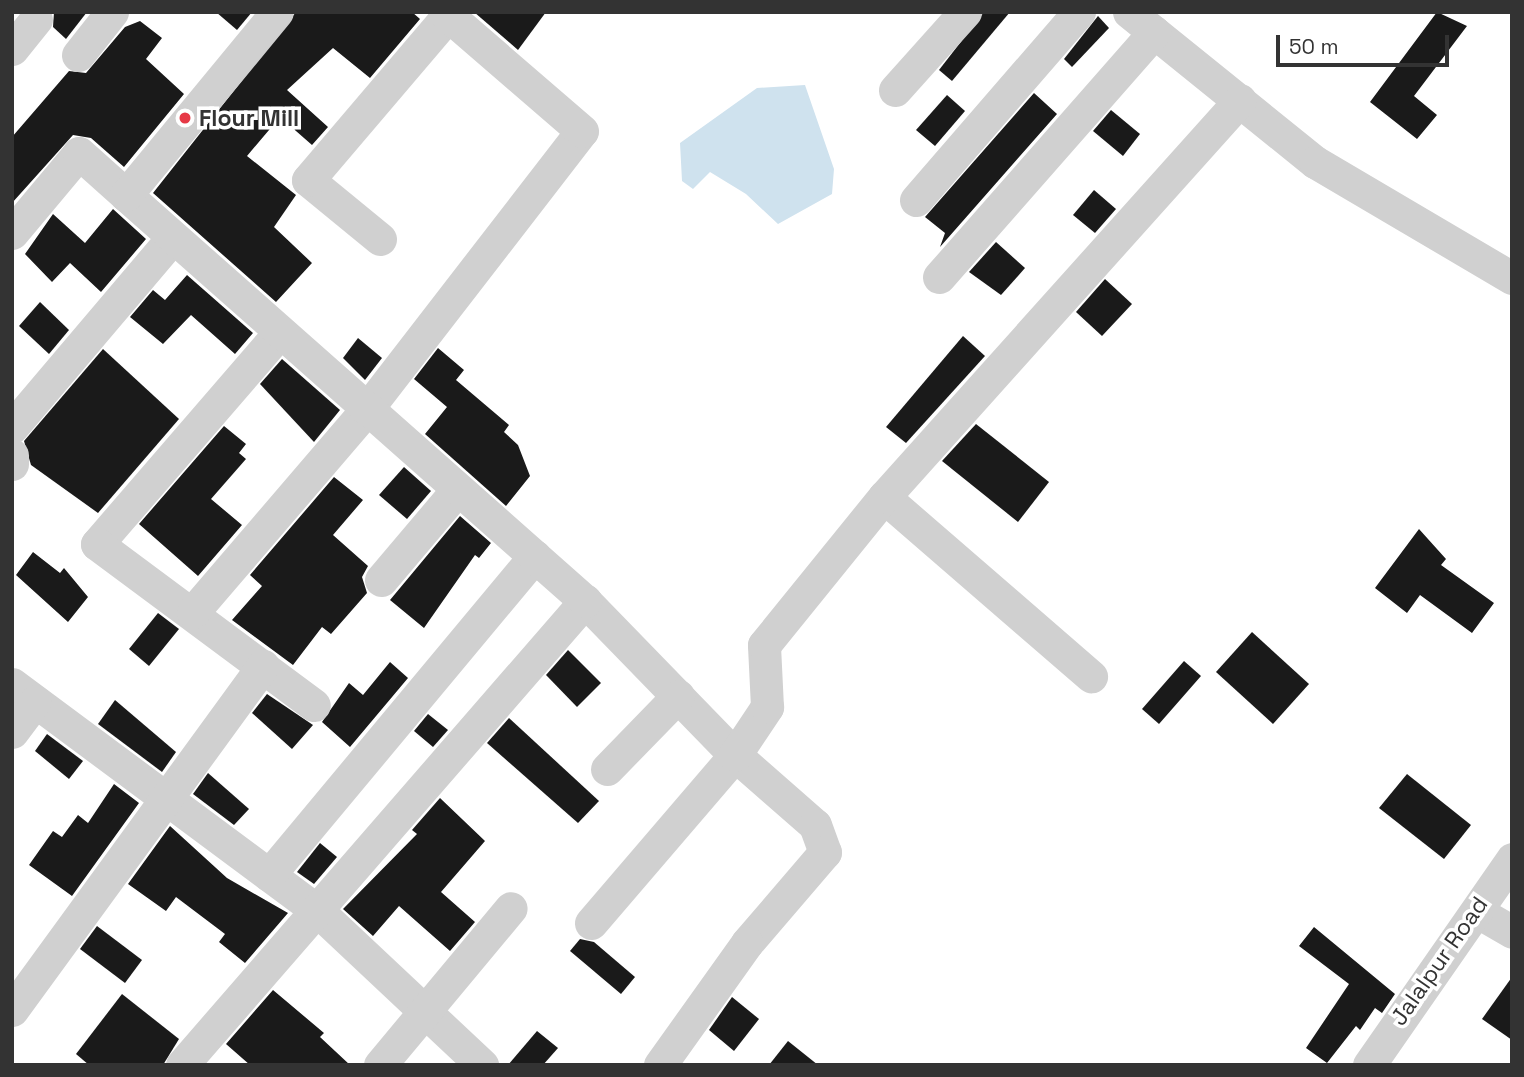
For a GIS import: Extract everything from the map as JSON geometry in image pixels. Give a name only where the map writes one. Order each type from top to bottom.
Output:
[{"type":"street","points":[[78,55],[112,12]]},
{"type":"street","points":[[126,195],[277,12]]},
{"type":"street","points":[[895,90],[965,12]]},
{"type":"street","points":[[916,200],[1079,12]]},
{"type":"street","points":[[193,612],[367,409],[582,131],[448,13],[308,180],[380,239]]},
{"type":"street","points":[[12,49],[36,19]]},
{"type":"street","points":[[939,277],[1141,22],[1315,162],[1512,278]]},
{"type":"street","points":[[591,923],[735,755],[767,707],[764,645],[884,497],[1240,100]]},
{"type":"street","points":[[12,233],[79,153],[585,601],[735,755],[815,825],[825,852],[747,943],[660,1065]]},
{"type":"street","points":[[12,427],[173,237]]},
{"type":"street","points":[[280,332],[97,544],[193,612],[314,705]]},
{"type":"street","points":[[12,455],[12,464]]},
{"type":"street","points":[[381,580],[458,489]]},
{"type":"street","points":[[884,497],[1091,676]]},
{"type":"street","points":[[269,875],[535,556]]},
{"type":"street","points":[[182,1065],[319,912],[585,601]]},
{"type":"street","points":[[12,1010],[169,802],[263,666]]},
{"type":"street","points":[[12,732],[23,693],[319,912],[482,1065]]},
{"type":"street","points":[[607,769],[678,696]]},
{"type":"street","name":"Jalalpur Road","points":[[1368,1065],[1512,859]]},
{"type":"street","points":[[380,1065],[511,908]]},
{"type":"street","points":[[1483,915],[1512,932]]},
{"type":"water","points":[[805,85],[834,169],[832,194],[778,224],[746,194],[710,172],[693,189],[682,181],[680,143],[757,88]]},
{"type":"building","points":[[54,12],[87,12],[66,39],[53,27]]},
{"type":"building","points":[[216,12],[252,12],[237,30]]},
{"type":"building","points":[[296,12],[412,12],[420,19],[370,78],[333,48],[287,90],[328,127],[312,145],[280,117],[247,156],[296,195],[274,227],[312,263],[276,302],[153,193]]},
{"type":"building","points":[[474,12],[546,12],[518,50]]},
{"type":"building","points":[[984,12],[1010,12],[952,81],[939,70]]},
{"type":"building","points":[[1437,12],[1467,26],[1414,96],[1437,115],[1417,139],[1370,102]]},
{"type":"building","points":[[1098,16],[1109,28],[1072,67],[1064,59]]},
{"type":"building","points":[[140,21],[162,38],[146,59],[184,94],[124,167],[91,138],[73,135],[12,203],[12,137],[69,71],[86,73],[125,27]]},
{"type":"building","points":[[1034,93],[1057,114],[940,247],[945,233],[925,217]]},
{"type":"building","points":[[947,95],[965,111],[935,146],[916,130]]},
{"type":"building","points":[[1111,110],[1140,134],[1123,156],[1093,131]]},
{"type":"building","points":[[1094,190],[1116,209],[1095,233],[1073,215]]},
{"type":"building","points":[[113,209],[146,239],[101,292],[70,263],[52,282],[25,254],[53,214],[85,243]]},
{"type":"building","points":[[996,242],[1025,268],[1001,295],[969,272]]},
{"type":"building","points":[[187,275],[253,333],[235,354],[191,315],[163,344],[130,317],[153,290],[165,300]]},
{"type":"building","points":[[1105,279],[1132,304],[1102,336],[1076,312]]},
{"type":"building","points":[[40,302],[69,330],[49,354],[19,326]]},
{"type":"building","points":[[963,336],[985,356],[906,443],[886,427]]},
{"type":"building","points":[[358,338],[382,358],[365,380],[343,358]]},
{"type":"building","points":[[438,348],[464,370],[456,380],[509,425],[504,432],[518,445],[530,476],[506,506],[425,434],[447,407],[414,379]]},
{"type":"building","points":[[103,349],[179,419],[98,513],[31,465],[24,441]]},
{"type":"building","points":[[282,359],[340,410],[314,442],[260,384]]},
{"type":"building","points":[[976,424],[1049,482],[1018,522],[942,461]]},
{"type":"building","points":[[224,426],[246,444],[239,453],[246,459],[211,499],[242,525],[198,576],[139,524]]},
{"type":"building","points":[[404,467],[431,491],[407,519],[379,495]]},
{"type":"building","points":[[334,477],[363,500],[333,535],[368,566],[362,577],[367,593],[331,634],[322,627],[293,665],[232,620],[262,586],[250,575]]},
{"type":"building","points":[[460,516],[491,543],[479,558],[475,555],[424,628],[390,600]]},
{"type":"building","points":[[1419,529],[1446,559],[1441,565],[1494,603],[1472,633],[1420,595],[1407,613],[1375,588]]},
{"type":"building","points":[[33,552],[60,573],[64,568],[88,597],[68,622],[16,575]]},
{"type":"building","points":[[158,613],[179,629],[149,666],[129,649]]},
{"type":"building","points":[[1252,632],[1309,684],[1273,724],[1216,672]]},
{"type":"building","points":[[568,650],[601,683],[577,707],[546,675]]},
{"type":"building","points":[[1184,661],[1201,676],[1159,724],[1142,709]]},
{"type":"building","points":[[390,662],[408,678],[350,747],[322,722],[349,683],[363,695]]},
{"type":"building","points":[[267,694],[313,725],[292,749],[252,713]]},
{"type":"building","points":[[115,700],[176,752],[162,772],[98,724]]},
{"type":"building","points":[[428,714],[448,730],[433,747],[414,731]]},
{"type":"building","points":[[509,718],[599,801],[578,823],[487,743]]},
{"type":"building","points":[[47,734],[83,761],[69,779],[35,751]]},
{"type":"building","points":[[208,773],[249,809],[234,825],[193,794]]},
{"type":"building","points":[[1407,774],[1471,825],[1444,859],[1379,808]]},
{"type":"building","points":[[114,784],[139,803],[72,896],[29,865],[53,831],[62,837],[78,815],[88,823]]},
{"type":"building","points":[[440,798],[485,841],[441,892],[475,922],[450,951],[399,906],[373,936],[343,909],[417,834],[412,830]]},
{"type":"building","points":[[170,826],[227,878],[288,913],[245,963],[219,942],[225,934],[176,897],[166,911],[128,884]]},
{"type":"building","points":[[320,843],[337,857],[314,884],[297,872]]},
{"type":"building","points":[[97,926],[142,960],[125,983],[80,949]]},
{"type":"building","points":[[1314,927],[1395,994],[1382,1013],[1375,1008],[1360,1030],[1356,1026],[1327,1063],[1306,1048],[1349,984],[1299,946]]},
{"type":"building","points":[[580,939],[594,942],[635,977],[621,994],[570,951]]},
{"type":"building","points":[[1512,977],[1512,1040],[1482,1019]]},
{"type":"building","points":[[273,990],[324,1033],[320,1037],[350,1065],[250,1065],[226,1044]]},
{"type":"building","points":[[122,994],[179,1039],[163,1065],[89,1065],[76,1054]]},
{"type":"building","points":[[732,997],[759,1019],[734,1051],[709,1030]]},
{"type":"building","points":[[537,1031],[558,1048],[543,1065],[508,1065]]},
{"type":"building","points":[[788,1041],[818,1065],[769,1065]]},
{"type":"place","name":"Flour Mill","points":[[185,118]]}]
